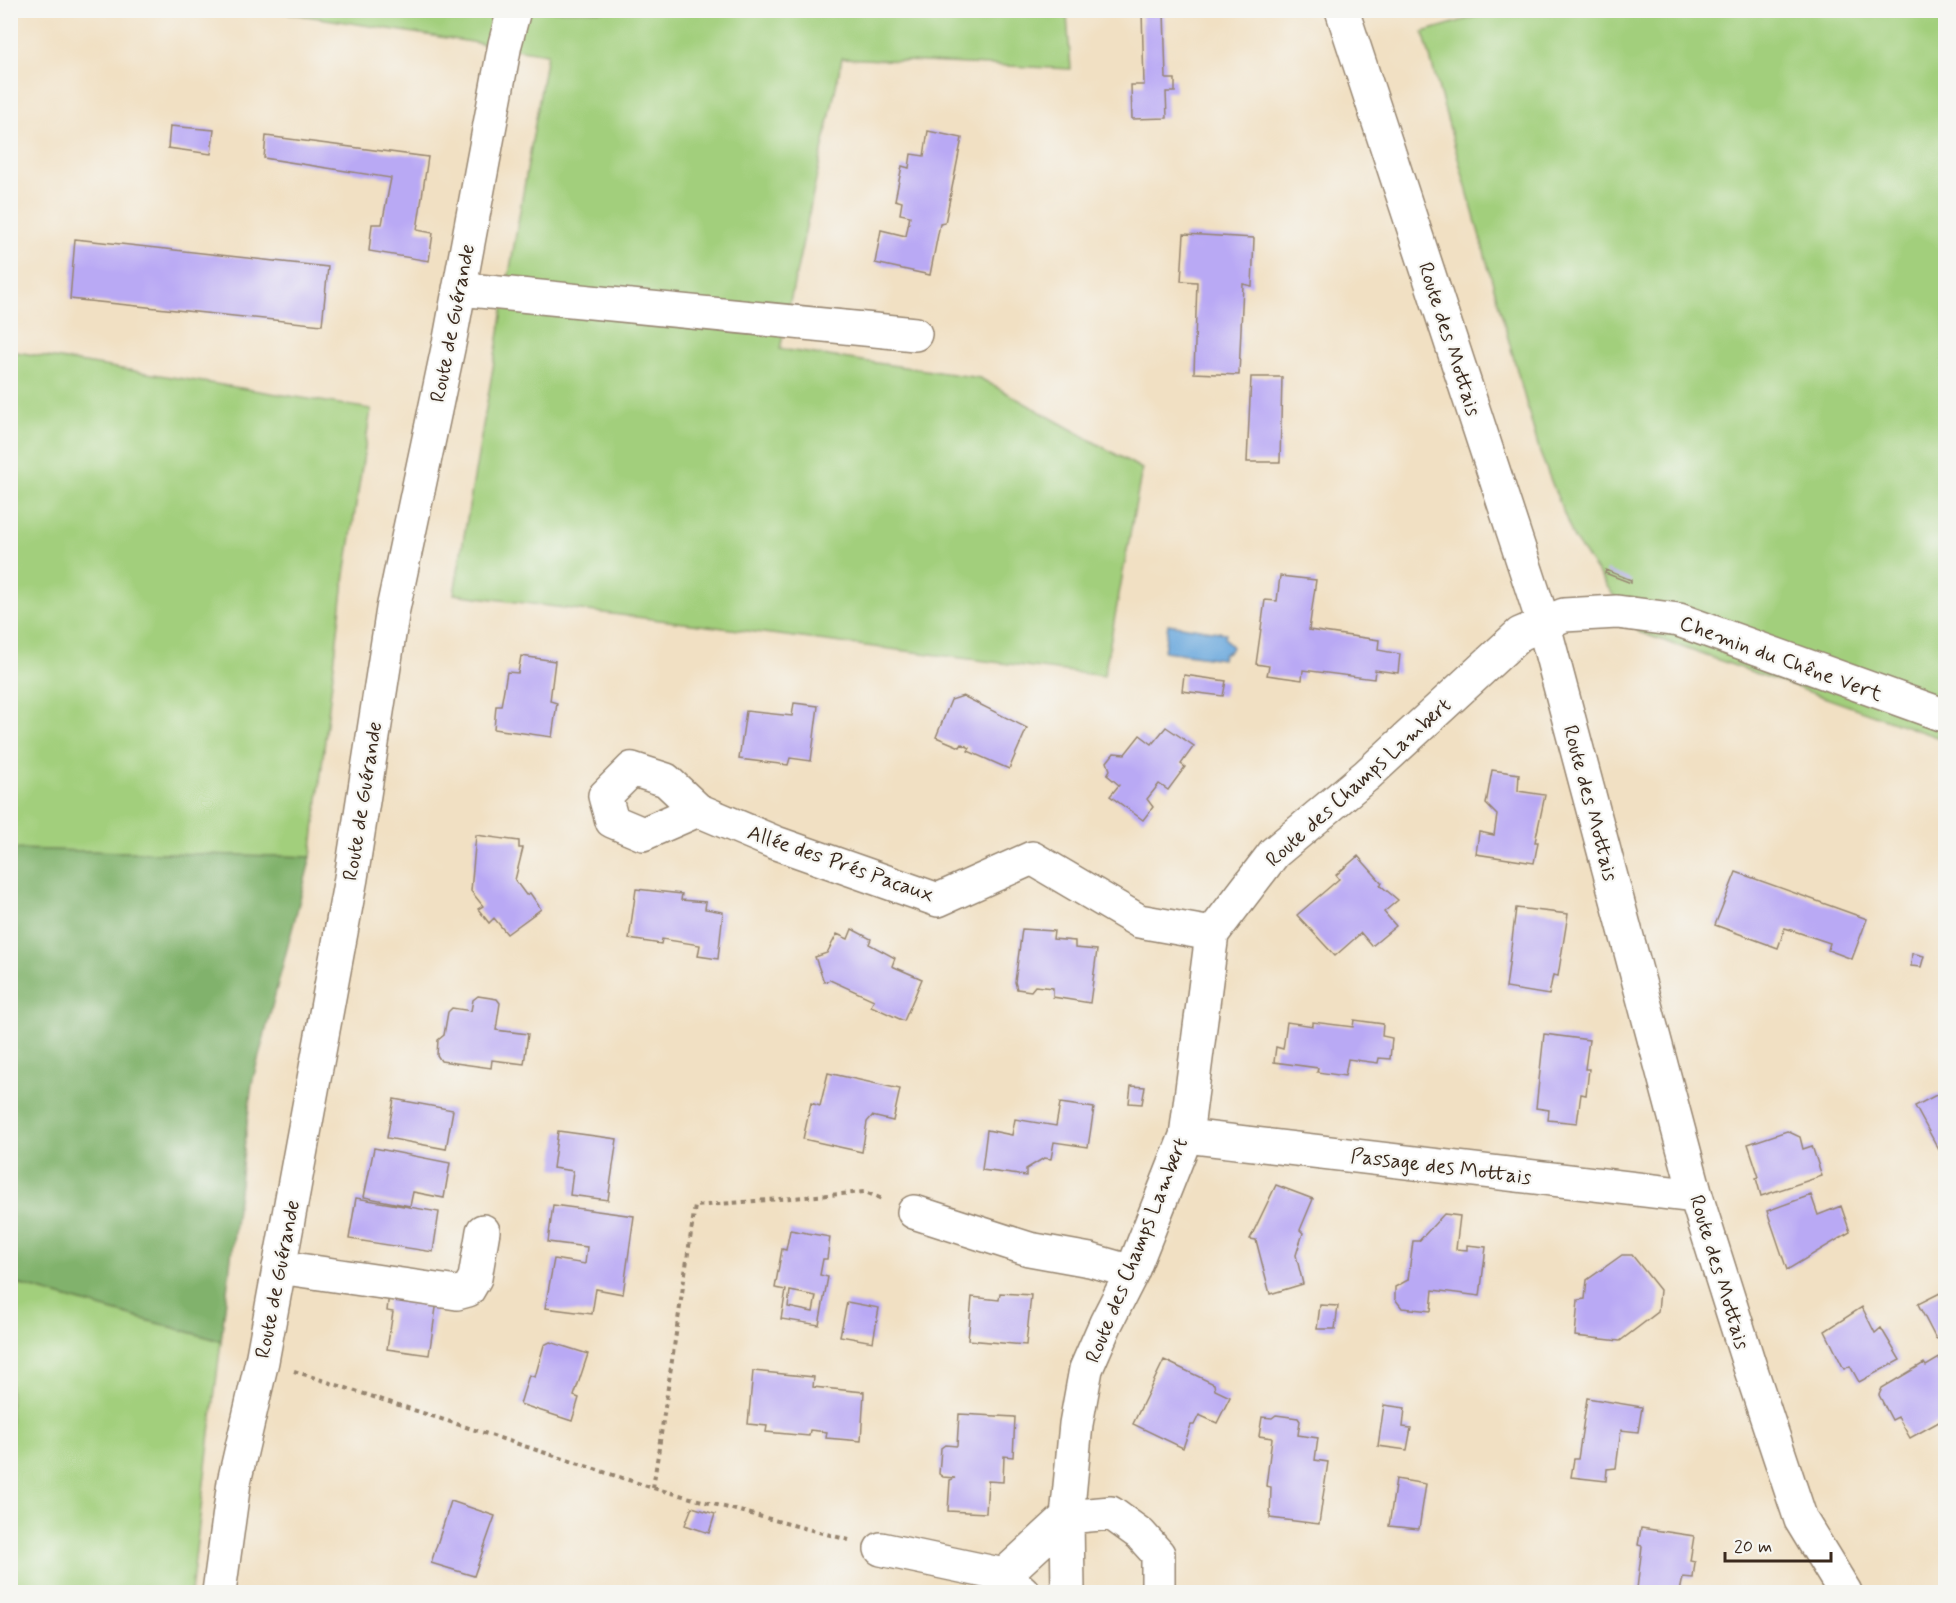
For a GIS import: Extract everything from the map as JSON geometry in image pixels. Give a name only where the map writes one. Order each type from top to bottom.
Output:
[{"type":"street","name":"Route de Guérande","points":[[219,1593],[234,1482],[262,1361],[351,878],[393,609],[514,10]]},
{"type":"street","name":"Route des Mottais","points":[[1342,10],[1543,622],[1696,1196],[1801,1520],[1845,1593]]},
{"type":"street","points":[[459,289],[915,334]]},
{"type":"street","name":"Chemin du Chêne Vert","points":[[1543,622],[1564,615],[1617,612],[1678,620],[1946,716]]},
{"type":"street","name":"Route des Champs Lambert","points":[[1068,1593],[1067,1516],[1076,1424],[1086,1369],[1132,1272],[1186,1136],[1212,934],[1274,854],[1367,775],[1520,634],[1543,622]]},
{"type":"street","name":"Allée des Prés Pacaux","points":[[698,810],[776,843],[938,900],[1032,858],[1139,921],[1212,934]]},
{"type":"street","name":"Passage des Mottais","points":[[1186,1136],[1696,1196]]},
{"type":"street","points":[[914,1212],[1029,1249],[1090,1260],[1132,1272]]},
{"type":"street","points":[[279,1267],[457,1293],[468,1290],[475,1278],[483,1231]]},
{"type":"street","points":[[881,1549],[1014,1584],[1067,1516],[1111,1513],[1140,1533],[1158,1554],[1158,1593]]},
{"type":"path","points":[[653,1488],[695,1206],[865,1192],[914,1212]]},
{"type":"path","points":[[262,1361],[653,1488],[881,1549]]},
{"type":"green space","points":[[1498,10],[1945,11],[1945,740],[1639,632],[1574,539],[1540,453],[1423,32]]},
{"type":"green space","points":[[275,11],[1064,11],[1067,16],[1071,69],[842,58],[780,349],[980,378],[1142,469],[1104,676],[454,594],[547,54]]},
{"type":"green space","points":[[10,351],[371,409],[344,581],[311,857],[11,849]]},
{"type":"green space","points":[[10,849],[311,857],[252,1083],[221,1341],[11,1282]]},
{"type":"green space","points":[[10,1282],[221,1341],[191,1592],[11,1592]]},
{"type":"water","points":[[1168,624],[1226,633],[1225,638],[1232,647],[1230,651],[1223,654],[1222,659],[1164,651]]},
{"type":"building","points":[[1142,11],[1164,11],[1166,79],[1175,79],[1175,92],[1166,92],[1167,118],[1132,119],[1131,85],[1144,85]]},
{"type":"building","points":[[170,126],[214,130],[211,154],[168,148]]},
{"type":"building","points":[[928,131],[962,138],[945,223],[940,224],[930,275],[875,263],[881,230],[906,236],[910,216],[900,214],[902,202],[895,200],[902,166],[909,168],[911,154],[924,156]]},
{"type":"building","points":[[266,136],[428,157],[417,230],[433,233],[429,261],[369,251],[372,224],[382,224],[391,178],[264,158]]},
{"type":"building","points":[[1184,234],[1254,238],[1252,286],[1243,284],[1239,375],[1194,373],[1197,282],[1181,281]]},
{"type":"building","points":[[75,239],[328,267],[322,325],[70,299]]},
{"type":"building","points":[[1251,377],[1282,377],[1280,462],[1247,462]]},
{"type":"building","points":[[1606,570],[1631,580],[1631,583],[1605,573]]},
{"type":"building","points":[[1280,576],[1316,580],[1309,630],[1379,640],[1378,650],[1400,654],[1398,673],[1375,670],[1374,679],[1303,670],[1302,680],[1267,675],[1269,666],[1256,664],[1265,600],[1277,601]]},
{"type":"building","points":[[521,656],[555,661],[550,701],[557,703],[552,737],[494,729],[496,706],[501,706],[507,672],[518,673]]},
{"type":"building","points":[[1184,675],[1226,681],[1223,696],[1182,691]]},
{"type":"building","points":[[963,696],[1027,728],[1009,769],[968,751],[970,748],[962,744],[960,747],[936,737],[951,700]]},
{"type":"building","points":[[794,703],[818,706],[811,761],[790,758],[788,765],[739,759],[746,711],[792,716]]},
{"type":"building","points":[[1166,727],[1194,746],[1181,764],[1185,767],[1168,790],[1159,784],[1147,799],[1153,807],[1143,820],[1110,796],[1119,785],[1107,775],[1110,770],[1107,762],[1114,753],[1125,754],[1140,735],[1152,744]]},
{"type":"building","points":[[1492,770],[1519,774],[1518,791],[1545,795],[1535,842],[1538,842],[1534,863],[1476,854],[1479,832],[1494,835],[1497,815],[1486,804]]},
{"type":"building","points":[[476,835],[519,841],[519,848],[523,848],[515,880],[526,895],[530,893],[541,909],[507,934],[494,918],[489,923],[478,909],[483,906],[471,891]]},
{"type":"building","points":[[1358,856],[1382,883],[1380,885],[1398,900],[1384,912],[1396,926],[1372,946],[1361,933],[1335,956],[1297,915],[1339,879],[1336,875]]},
{"type":"building","points":[[1736,872],[1867,919],[1852,959],[1828,950],[1830,943],[1785,928],[1778,948],[1715,925]]},
{"type":"building","points":[[636,889],[682,894],[681,900],[706,902],[705,909],[723,912],[718,959],[698,956],[700,945],[662,939],[661,944],[629,939]]},
{"type":"building","points":[[1516,908],[1568,914],[1558,976],[1553,975],[1549,995],[1506,988]]},
{"type":"building","points":[[852,929],[871,939],[869,944],[895,958],[892,966],[922,979],[904,1021],[871,1006],[874,1000],[830,980],[824,982],[815,957],[827,953],[837,934],[848,939]]},
{"type":"building","points":[[1022,929],[1054,931],[1053,939],[1075,941],[1075,948],[1097,950],[1090,1003],[1053,997],[1053,988],[1035,986],[1031,991],[1017,989],[1015,982]]},
{"type":"building","points":[[1912,953],[1924,956],[1921,967],[1911,966]]},
{"type":"building","points":[[478,996],[497,999],[500,1003],[496,1030],[528,1034],[524,1064],[492,1060],[491,1068],[441,1061],[437,1055],[438,1040],[444,1035],[448,1012],[452,1008],[471,1011],[473,1000]]},
{"type":"building","points":[[1354,1020],[1383,1024],[1382,1036],[1392,1038],[1390,1059],[1379,1058],[1378,1063],[1348,1059],[1345,1076],[1317,1072],[1318,1068],[1274,1062],[1276,1047],[1283,1049],[1287,1022],[1313,1026],[1313,1022],[1353,1027]]},
{"type":"building","points":[[1544,1034],[1589,1040],[1585,1069],[1589,1069],[1586,1095],[1581,1094],[1577,1123],[1548,1120],[1549,1110],[1536,1108]]},
{"type":"building","points":[[828,1073],[900,1089],[893,1121],[872,1116],[867,1122],[862,1152],[803,1139],[811,1103],[820,1106]]},
{"type":"building","points":[[1131,1086],[1145,1087],[1142,1104],[1129,1103]]},
{"type":"building","points":[[1940,1093],[1942,1097],[1946,1096],[1946,1146],[1939,1150],[1915,1106]]},
{"type":"building","points":[[394,1099],[453,1110],[446,1149],[387,1138]]},
{"type":"building","points":[[1060,1103],[1094,1108],[1088,1147],[1054,1142],[1051,1159],[1044,1158],[1026,1169],[1026,1176],[982,1170],[987,1130],[1012,1135],[1015,1119],[1056,1126]]},
{"type":"building","points":[[558,1131],[617,1139],[608,1200],[570,1195],[573,1171],[553,1168]]},
{"type":"building","points":[[1787,1131],[1800,1137],[1803,1149],[1812,1146],[1822,1176],[1761,1196],[1756,1178],[1759,1177],[1748,1144]]},
{"type":"building","points":[[374,1148],[450,1163],[444,1198],[413,1192],[410,1206],[364,1197]]},
{"type":"building","points":[[1276,1185],[1313,1199],[1300,1230],[1303,1233],[1296,1255],[1303,1284],[1270,1294],[1256,1240],[1250,1239]]},
{"type":"building","points":[[1811,1195],[1818,1215],[1841,1206],[1850,1232],[1787,1270],[1767,1211]]},
{"type":"building","points":[[356,1198],[439,1212],[433,1252],[349,1239]]},
{"type":"building","points":[[553,1205],[634,1216],[623,1294],[596,1289],[592,1314],[545,1308],[554,1259],[585,1264],[587,1247],[548,1242]]},
{"type":"building","points":[[1444,1214],[1460,1216],[1456,1249],[1467,1250],[1467,1245],[1486,1247],[1480,1296],[1433,1290],[1431,1311],[1402,1308],[1395,1299],[1395,1287],[1408,1280],[1413,1241],[1419,1241]]},
{"type":"building","points":[[790,1230],[830,1237],[827,1259],[823,1259],[820,1275],[828,1277],[819,1325],[781,1319],[786,1290],[775,1288],[782,1249],[786,1250]],"holes":[[[790,1291],[816,1296],[813,1312],[788,1307]]]},
{"type":"building","points":[[1622,1255],[1632,1255],[1660,1290],[1658,1312],[1620,1341],[1575,1336],[1578,1300],[1585,1299],[1587,1280]]},
{"type":"building","points":[[1946,1290],[1946,1334],[1936,1339],[1918,1304]]},
{"type":"building","points":[[389,1293],[437,1301],[429,1355],[387,1349],[393,1312],[387,1311]]},
{"type":"building","points":[[1000,1293],[1031,1295],[1026,1345],[968,1340],[972,1297],[999,1300]]},
{"type":"building","points":[[847,1302],[879,1308],[873,1342],[840,1336]]},
{"type":"building","points":[[1320,1305],[1338,1306],[1335,1329],[1317,1329]]},
{"type":"building","points":[[1862,1307],[1875,1333],[1881,1328],[1900,1360],[1859,1382],[1850,1366],[1844,1369],[1825,1331]]},
{"type":"building","points":[[550,1342],[588,1354],[574,1396],[579,1398],[572,1421],[520,1404],[529,1375],[535,1377],[544,1345]]},
{"type":"building","points":[[1946,1354],[1946,1396],[1943,1398],[1946,1418],[1910,1438],[1898,1417],[1892,1420],[1879,1395],[1882,1388],[1924,1363],[1926,1366]]},
{"type":"building","points":[[1164,1360],[1214,1384],[1215,1390],[1230,1397],[1217,1423],[1199,1415],[1194,1425],[1191,1425],[1183,1448],[1133,1424]]},
{"type":"building","points":[[753,1371],[814,1377],[813,1387],[864,1392],[861,1441],[826,1438],[827,1432],[810,1430],[809,1436],[766,1432],[767,1426],[748,1424]]},
{"type":"building","points":[[1587,1398],[1642,1407],[1638,1432],[1621,1430],[1616,1468],[1607,1469],[1606,1481],[1571,1477],[1574,1459],[1578,1459]]},
{"type":"building","points":[[1384,1405],[1405,1408],[1403,1427],[1411,1428],[1407,1450],[1378,1446]]},
{"type":"building","points":[[959,1414],[1015,1417],[1013,1457],[1004,1456],[1003,1482],[988,1481],[986,1513],[948,1511],[950,1480],[955,1478],[943,1477],[939,1474],[941,1448],[945,1445],[957,1446]]},
{"type":"building","points":[[1276,1415],[1298,1418],[1300,1421],[1298,1435],[1318,1438],[1315,1460],[1328,1462],[1319,1524],[1270,1518],[1271,1487],[1266,1486],[1272,1438],[1259,1436],[1262,1417],[1272,1418]]},
{"type":"building","points":[[1396,1479],[1426,1484],[1419,1529],[1389,1526]]},
{"type":"building","points":[[451,1501],[495,1516],[474,1576],[431,1563]]},
{"type":"building","points":[[692,1507],[715,1514],[709,1533],[685,1525]]},
{"type":"building","points":[[1641,1528],[1694,1536],[1690,1561],[1695,1562],[1693,1578],[1683,1577],[1680,1592],[1637,1589],[1642,1546],[1638,1545]]}]
